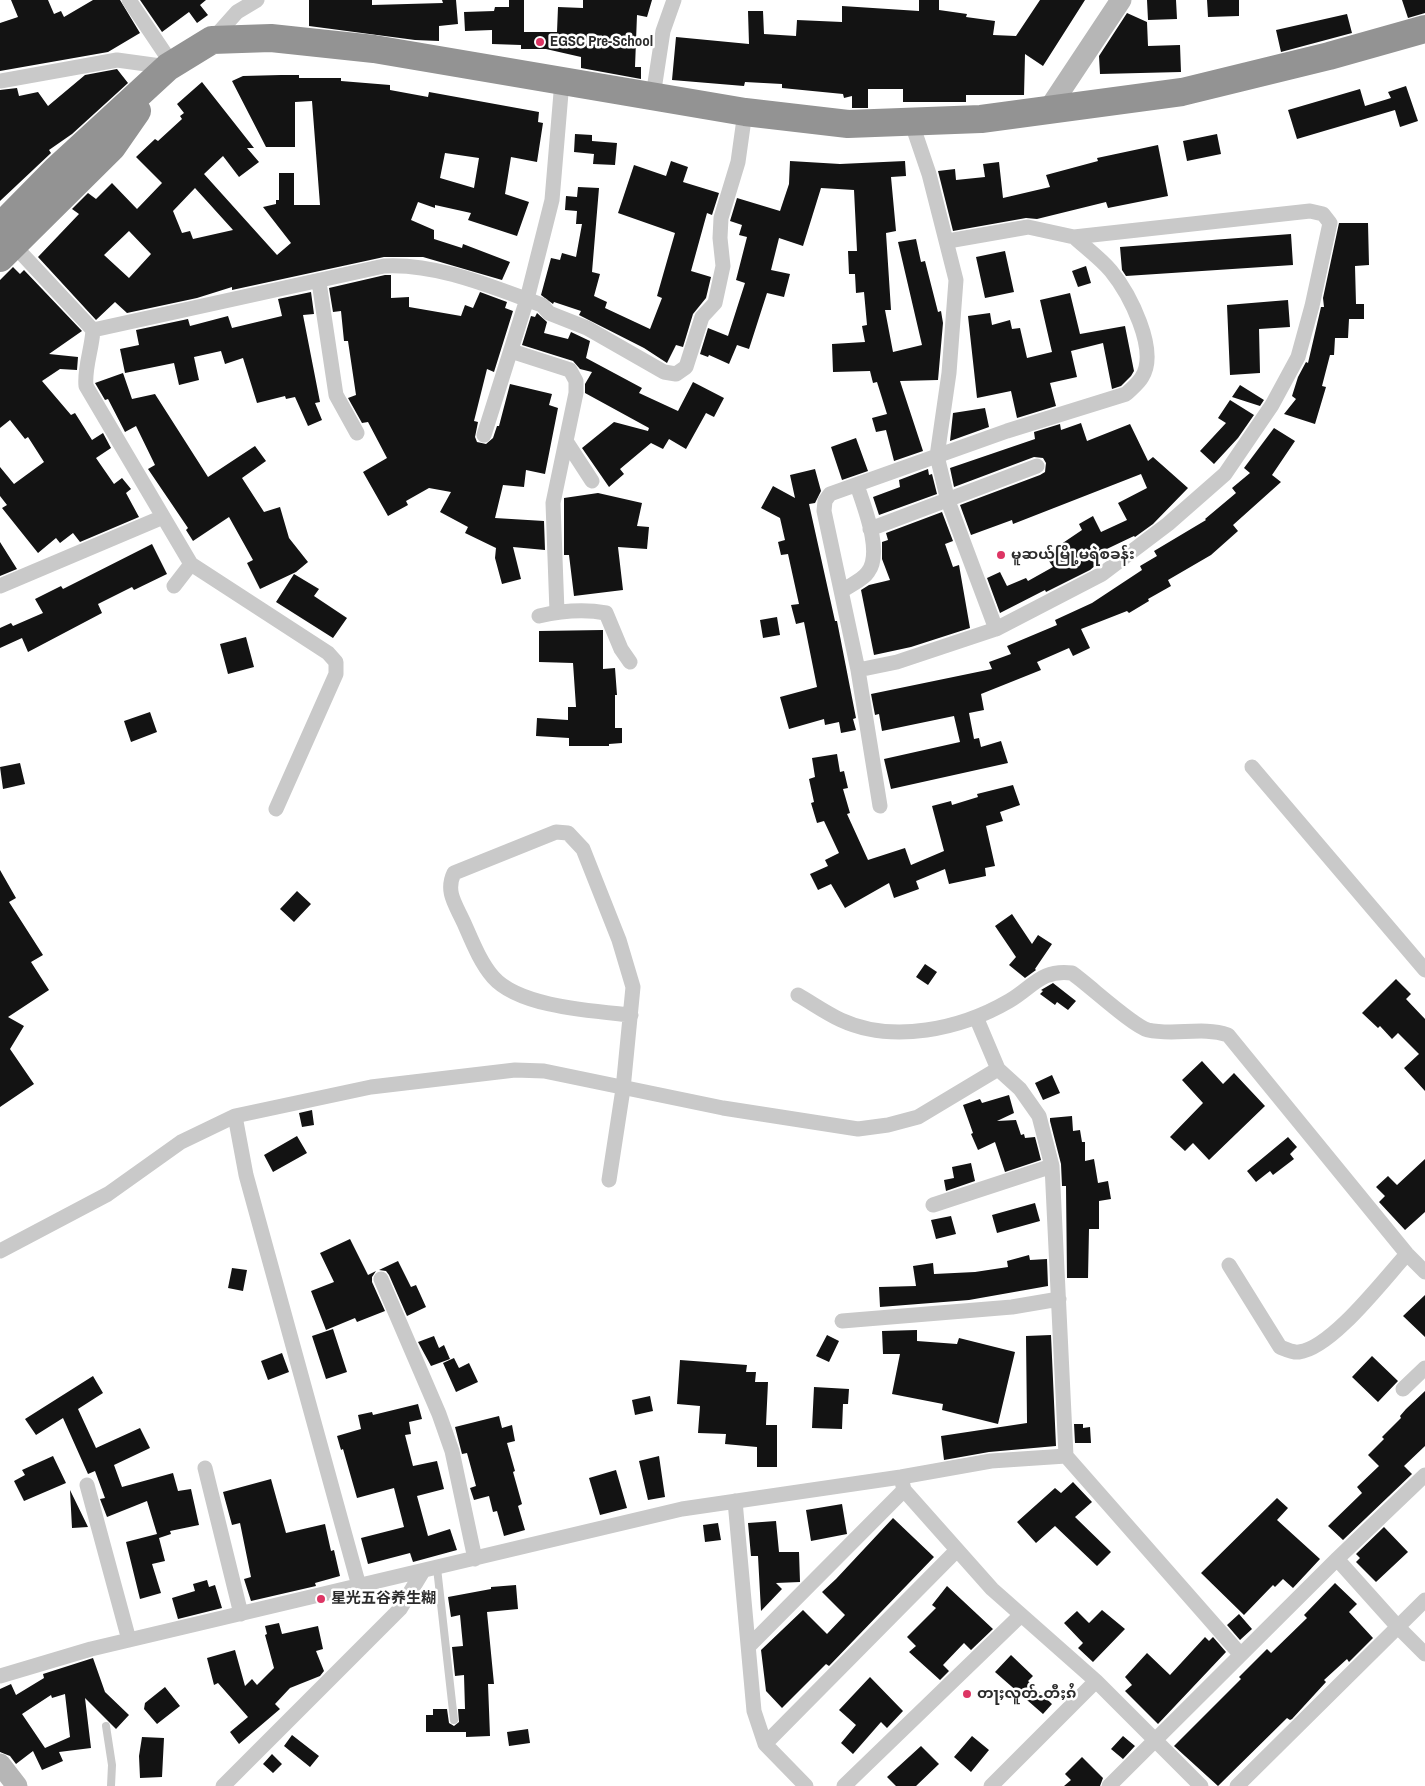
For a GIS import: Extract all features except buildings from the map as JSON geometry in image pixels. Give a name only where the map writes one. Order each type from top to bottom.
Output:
[{"type":"highway","points":[[3,240],[56,170],[170,66],[212,40],[271,38],[374,49],[745,112],[848,124],[981,119],[1182,92],[1329,56],[1425,29]]},
{"type":"street","points":[[129,0],[170,66]]},
{"type":"street","points":[[212,40],[237,12],[257,0]]},
{"type":"street","points":[[653,96],[663,31],[674,0]]},
{"type":"street","points":[[1048,110],[1121,0]]},
{"type":"street","points":[[0,81],[117,60],[170,66]]},
{"type":"street","points":[[484,435],[527,299],[552,200],[562,81]]},
{"type":"street","points":[[93,330],[319,282],[384,266],[403,265],[426,267],[542,304],[549,313],[587,328],[664,372],[676,374],[686,367],[702,317],[714,303],[723,266],[720,238],[721,218],[738,162],[745,112]]},
{"type":"street","points":[[911,121],[930,174],[948,241],[956,280],[955,312],[937,456],[948,500],[996,629]]},
{"type":"street","points":[[858,670],[897,662],[996,629],[1102,574],[1168,524],[1225,474],[1272,405],[1298,357],[1312,306],[1330,223],[1323,214],[1310,211],[1074,237],[1028,227],[948,241]]},
{"type":"street","points":[[880,806],[858,670],[824,511],[825,501],[830,494],[1007,430],[1126,394],[1143,376],[1148,355],[1129,296],[1110,270],[1074,237]]},
{"type":"street","points":[[3,240],[93,330],[92,349],[85,375],[86,386],[191,564],[328,653],[336,662],[336,674],[276,809]]},
{"type":"street","points":[[319,282],[336,395],[357,433]]},
{"type":"street","points":[[511,351],[570,370],[576,380],[576,392],[553,503],[557,612]]},
{"type":"street","points":[[566,441],[592,481]]},
{"type":"street","points":[[870,529],[1038,466]]},
{"type":"street","points":[[842,591],[867,574],[874,560],[870,529],[857,485]]},
{"type":"street","points":[[0,586],[163,518]]},
{"type":"street","points":[[174,586],[191,564]]},
{"type":"street","points":[[539,616],[557,612],[594,611],[606,613],[621,650],[630,662]]},
{"type":"street","points":[[1252,767],[1425,970]]},
{"type":"street","points":[[608,1180],[623,1089],[631,1015],[633,987],[619,940],[583,849],[568,833],[556,832],[454,873],[449,883],[451,894],[474,947],[493,977],[514,993],[565,1007],[631,1015]]},
{"type":"street","points":[[798,995],[842,1020],[882,1032],[920,1031],[976,1017],[1009,1001],[1046,974],[1060,971],[1072,973],[1145,1029],[1161,1032],[1213,1030],[1228,1035],[1407,1254],[1425,1272]]},
{"type":"street","points":[[976,1017],[998,1069],[1020,1089],[1039,1116],[1052,1166],[1066,1456],[1240,1654]]},
{"type":"street","points":[[0,1251],[108,1194],[181,1142],[235,1116],[372,1087],[515,1070],[544,1071],[623,1089],[723,1108],[858,1129],[888,1125],[918,1117],[998,1069]]},
{"type":"street","points":[[235,1116],[251,1194],[359,1586]]},
{"type":"street","points":[[933,1206],[1052,1166]]},
{"type":"street","points":[[1229,1265],[1280,1347],[1298,1352],[1320,1345],[1339,1328],[1407,1254]]},
{"type":"street","points":[[380,1279],[439,1414],[452,1451],[476,1559]]},
{"type":"street","points":[[842,1321],[1012,1307],[1059,1300]]},
{"type":"street","points":[[1403,1389],[1425,1368]]},
{"type":"street","points":[[0,1676],[129,1640],[682,1509],[903,1484],[991,1461],[1066,1456]]},
{"type":"street","points":[[205,1468],[241,1614]]},
{"type":"street","points":[[1109,1786],[1240,1654],[1425,1475]]},
{"type":"street","points":[[903,1484],[992,1589],[1096,1681],[1201,1786]]},
{"type":"street","points":[[749,1646],[903,1484]]},
{"type":"street","points":[[87,1485],[129,1640]]},
{"type":"street","points":[[735,1502],[754,1711],[765,1744],[806,1786]]},
{"type":"street","points":[[765,1744],[957,1550]]},
{"type":"street","points":[[1337,1559],[1398,1628],[1425,1654]]},
{"type":"street","points":[[222,1786],[400,1609],[430,1570]]},
{"type":"street","points":[[1237,1786],[1425,1600]]},
{"type":"street","points":[[844,1786],[1021,1615]]},
{"type":"street","points":[[991,1786],[1096,1681]]},
{"type":"street","points":[[0,1764],[17,1786]]},
{"type":"lane","points":[[430,1570],[454,1720]]},
{"type":"lane","points":[[106,1726],[112,1765],[111,1786]]},
{"type":"place","name":"EGSC Pre-School","points":[[540,42]]},
{"type":"place","name":"မူဆယ်မြို့မရဲစခန်း","points":[[1001,555]]},
{"type":"place","name":"星光五谷养生糊","points":[[321,1599]]},
{"type":"place","name":"တႃႈလူတ်ႉတီႈၵႆ","points":[[967,1694]]}]
